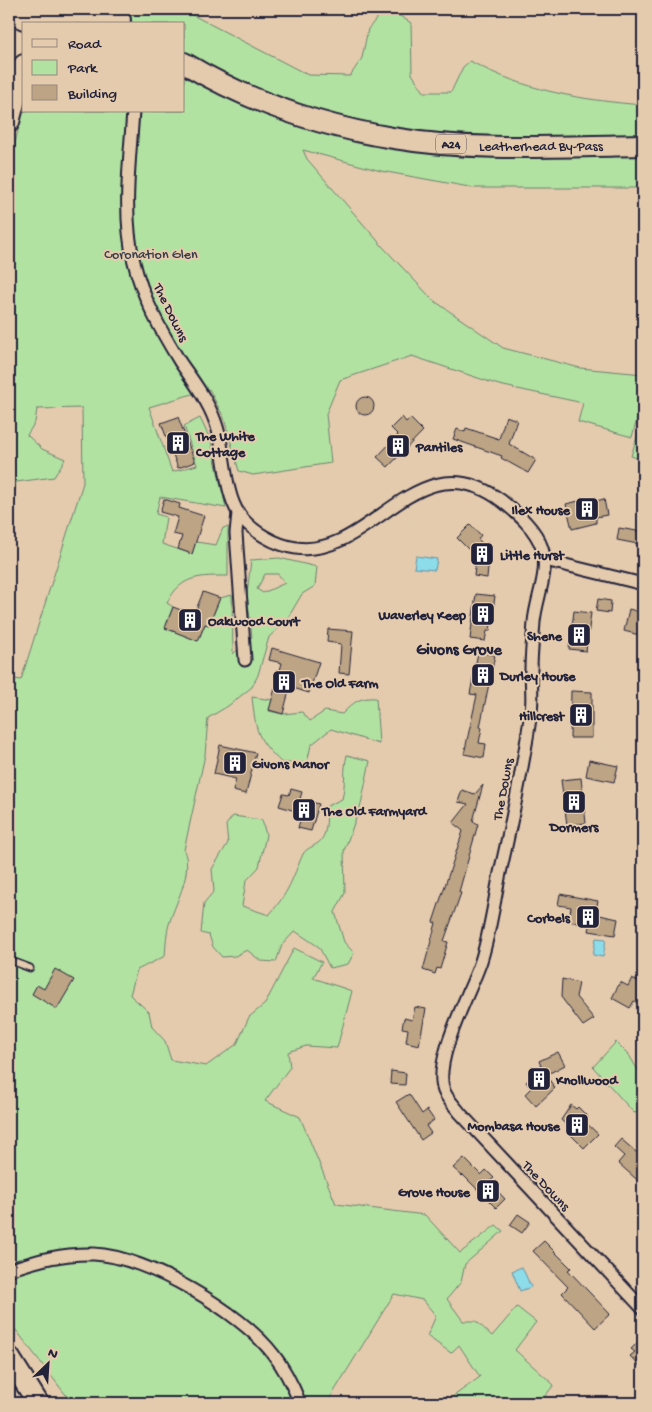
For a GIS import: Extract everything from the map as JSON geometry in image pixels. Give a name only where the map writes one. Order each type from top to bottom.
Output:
[{"type":"highway","points":[[9,10],[27,21],[56,16],[91,14],[118,18]]},
{"type":"highway","name":"Leatherhead By-Pass","points":[[185,64],[231,89],[298,115],[393,138],[486,146],[643,145]]},
{"type":"highway","points":[[9,122],[22,73]]},
{"type":"highway","points":[[9,1357],[38,1403]]},
{"type":"street","name":"The Downs","points":[[133,112],[128,231],[134,264],[149,306],[179,360],[204,396],[215,420],[232,501],[238,513],[250,526],[279,543],[295,548],[313,548],[344,538],[418,492],[436,485],[458,482],[474,485],[489,492],[530,527],[541,544],[545,560],[536,605],[531,665],[532,708],[481,960],[450,1038],[441,1074],[444,1092],[460,1113],[643,1309]]},
{"type":"street","name":"The Downs","points":[[238,513],[236,533],[245,660]]},
{"type":"street","points":[[545,560],[643,584]]},
{"type":"street","points":[[9,1270],[49,1256],[95,1254],[133,1263],[188,1287],[236,1318],[272,1352],[289,1377],[300,1403]]},
{"type":"lane","points":[[9,960],[30,968]]},
{"type":"green space","points":[[121,9],[181,9],[308,75],[350,76],[362,58],[368,29],[382,12],[400,16],[411,23],[412,74],[424,92],[451,92],[463,67],[470,61],[512,80],[533,87],[576,97],[643,105],[643,134],[490,137],[409,130],[332,115],[244,83],[185,56],[185,22],[132,22]]},
{"type":"green space","name":"Coronation Glen","points":[[185,74],[293,119],[643,154],[643,188],[475,188],[381,171],[303,150],[307,159],[383,247],[433,300],[503,348],[580,368],[643,374],[643,406],[641,405],[632,437],[578,422],[583,403],[499,385],[412,356],[340,380],[326,414],[331,463],[253,475],[239,471],[224,418],[209,389],[149,407],[172,472],[197,465],[184,426],[200,418],[211,441],[226,508],[160,497],[156,514],[166,517],[162,544],[192,554],[196,542],[216,545],[223,528],[228,527],[228,576],[200,577],[185,582],[178,587],[167,603],[173,607],[165,628],[198,641],[205,624],[209,625],[220,598],[232,595],[233,654],[252,637],[247,594],[251,560],[279,558],[317,567],[315,586],[302,594],[286,621],[269,637],[258,675],[252,687],[228,706],[208,718],[205,755],[184,850],[187,868],[169,925],[165,956],[137,970],[130,995],[149,1012],[152,1027],[165,1041],[171,1060],[206,1066],[237,1044],[249,1017],[265,1004],[294,948],[322,962],[313,978],[352,991],[337,1048],[306,1046],[288,1052],[290,1067],[265,1101],[300,1117],[336,1204],[425,1215],[460,1253],[496,1225],[503,1231],[465,1264],[461,1282],[447,1299],[463,1321],[476,1321],[492,1336],[517,1307],[536,1322],[515,1350],[554,1385],[539,1403],[444,1403],[480,1377],[459,1345],[451,1353],[427,1336],[436,1316],[423,1300],[394,1294],[327,1403],[72,1403],[9,1321],[9,678],[21,680],[83,483],[82,408],[37,409],[35,422],[27,435],[42,449],[65,459],[54,477],[16,482],[9,524],[9,171],[22,112],[185,112]],"holes":[[[265,574],[278,574],[285,583],[263,593],[257,589]]]},
{"type":"green space","points":[[641,424],[643,424],[643,460],[631,456]]},
{"type":"green space","points":[[252,697],[272,700],[269,711],[283,714],[302,712],[310,721],[325,711],[342,714],[357,701],[365,698],[376,698],[379,744],[331,729],[311,745],[307,763],[282,763],[262,741],[256,726]]},
{"type":"green space","points":[[347,755],[370,761],[361,804],[344,851],[345,893],[335,912],[344,942],[354,953],[348,964],[330,968],[319,947],[295,931],[282,945],[276,962],[261,961],[247,950],[235,956],[222,957],[213,947],[209,935],[201,933],[204,903],[214,891],[212,869],[228,843],[226,825],[233,816],[262,820],[266,835],[259,867],[246,881],[242,906],[269,915],[286,892],[303,854],[323,837],[326,828],[327,806],[342,799]]},
{"type":"green space","points":[[616,1042],[629,1055],[639,1072],[643,1073],[643,1111],[634,1113],[593,1067]]},
{"type":"water","points":[[416,556],[437,559],[435,570],[414,568]]},
{"type":"water","points":[[596,938],[606,939],[603,957],[593,955]]},
{"type":"water","points":[[522,1267],[531,1287],[520,1291],[512,1271]]},
{"type":"building","points":[[365,397],[371,400],[374,406],[371,412],[365,415],[359,412],[356,406],[359,400]]},
{"type":"building","points":[[506,416],[517,420],[509,444],[536,460],[528,473],[501,458],[502,456],[453,439],[457,429],[465,432],[466,428],[499,439]]},
{"type":"building","name":"The White Cottage","points":[[178,417],[195,462],[178,468],[161,423]]},
{"type":"building","name":"Pantiles","points":[[402,417],[406,422],[410,418],[423,431],[388,467],[377,457],[398,435],[391,428]]},
{"type":"building","points":[[164,499],[180,504],[179,508],[204,516],[192,554],[178,549],[182,536],[173,534],[178,517],[160,512]]},
{"type":"building","name":"Ilex House","points":[[604,499],[607,515],[596,517],[596,523],[572,529],[566,504],[583,500],[584,504]]},
{"type":"building","name":"Little Hurst","points":[[470,525],[481,535],[478,539],[490,551],[487,578],[474,576],[476,557],[457,538]]},
{"type":"building","points":[[619,528],[643,532],[643,545],[617,540]]},
{"type":"building","name":"Oakwood Court","points":[[203,592],[220,598],[209,625],[205,624],[198,641],[165,628],[173,607],[194,615]]},
{"type":"building","name":"Waverley Keep","points":[[476,594],[495,596],[490,631],[487,631],[485,641],[470,639]]},
{"type":"building","points":[[598,599],[611,601],[610,613],[596,611]]},
{"type":"building","points":[[629,609],[643,613],[643,636],[624,631]]},
{"type":"building","name":"Shene","points":[[574,611],[591,613],[586,651],[569,649]]},
{"type":"building","points":[[328,629],[353,631],[349,674],[339,673],[341,644],[327,642]]},
{"type":"building","name":"The Old Farm","points":[[272,648],[319,662],[309,693],[290,687],[283,714],[269,710],[282,663],[269,660]]},
{"type":"building","points":[[478,652],[495,655],[480,727],[482,728],[479,743],[486,744],[484,758],[464,754],[477,695],[470,694]]},
{"type":"building","name":"Hillcrest","points":[[571,691],[592,692],[592,738],[570,738]]},
{"type":"building","name":"Givons Manor","points":[[220,745],[256,753],[246,794],[233,791],[236,779],[214,774]]},
{"type":"building","points":[[589,760],[618,766],[614,782],[586,776]]},
{"type":"building","name":"Dormers","points":[[581,778],[586,823],[567,825],[561,780]]},
{"type":"building","points":[[483,785],[473,821],[478,824],[459,892],[461,893],[444,941],[448,942],[440,969],[437,968],[435,974],[423,970],[436,923],[433,922],[463,831],[453,823],[468,804],[458,802],[462,790],[475,794]]},
{"type":"building","name":"The Old Farmyard","points":[[291,789],[302,792],[300,799],[319,804],[311,831],[298,828],[302,813],[279,806],[283,794],[289,795]]},
{"type":"building","name":"Corbels","points":[[560,894],[598,901],[595,914],[618,919],[615,935],[589,931],[590,926],[569,921],[571,907],[558,905]]},
{"type":"building","points":[[55,969],[74,980],[57,1009],[32,994],[37,985],[44,989]]},
{"type":"building","points":[[632,978],[643,984],[643,1006],[634,1001],[630,1008],[612,998],[620,982],[628,986]]},
{"type":"building","points":[[562,979],[579,983],[576,997],[594,1019],[583,1026],[561,997]]},
{"type":"building","points":[[415,1007],[426,1009],[419,1045],[406,1042],[408,1029],[402,1028],[404,1018],[412,1020]]},
{"type":"building","name":"Knollwood","points":[[558,1052],[565,1065],[546,1075],[555,1088],[536,1106],[525,1094],[531,1088],[526,1082],[532,1077],[529,1070],[541,1066],[539,1061]]},
{"type":"building","points":[[391,1071],[406,1073],[405,1085],[390,1084]]},
{"type":"building","points":[[409,1094],[422,1114],[427,1110],[434,1120],[426,1126],[431,1133],[421,1140],[396,1102]]},
{"type":"building","name":"Mombasa House","points":[[571,1105],[576,1109],[578,1107],[588,1117],[584,1121],[598,1134],[584,1148],[567,1131],[570,1128],[561,1120]]},
{"type":"building","points":[[621,1139],[643,1158],[643,1185],[618,1163],[624,1156],[614,1147]]},
{"type":"building","name":"Grove House","points":[[464,1158],[481,1175],[486,1170],[494,1178],[489,1182],[505,1199],[496,1208],[463,1175],[453,1168]]},
{"type":"building","points":[[518,1214],[530,1222],[522,1233],[510,1225]]},
{"type":"building","points":[[544,1241],[571,1268],[568,1270],[610,1314],[595,1328],[562,1293],[568,1287],[533,1251]]},
{"type":"building","points":[[638,1342],[643,1345],[643,1370],[630,1356],[635,1352],[631,1349]]},
{"type":"place","name":"The White Cottage","points":[[178,443]]},
{"type":"place","name":"Pantiles","points":[[398,446]]},
{"type":"place","name":"Ilex House","points":[[587,509]]},
{"type":"place","name":"Little Hurst","points":[[482,554]]},
{"type":"place","name":"Waverley Keep","points":[[483,614]]},
{"type":"place","name":"Oakwood Court","points":[[190,620]]},
{"type":"place","name":"Shene","points":[[579,635]]},
{"type":"place","name":"Durley House","points":[[483,675]]},
{"type":"place","name":"The Old Farm","points":[[284,682]]},
{"type":"place","name":"Hillcrest","points":[[581,715]]},
{"type":"place","name":"Givons Manor","points":[[235,763]]},
{"type":"place","name":"Dormers","points":[[574,802]]},
{"type":"place","name":"The Old Farmyard","points":[[304,810]]},
{"type":"place","name":"Corbels","points":[[588,917]]},
{"type":"place","name":"Knollwood","points":[[539,1079]]},
{"type":"place","name":"Mombasa House","points":[[577,1125]]},
{"type":"place","name":"Grove House","points":[[488,1191]]},
{"type":"district","name":"Givons Grove","points":[[459,648]]}]
